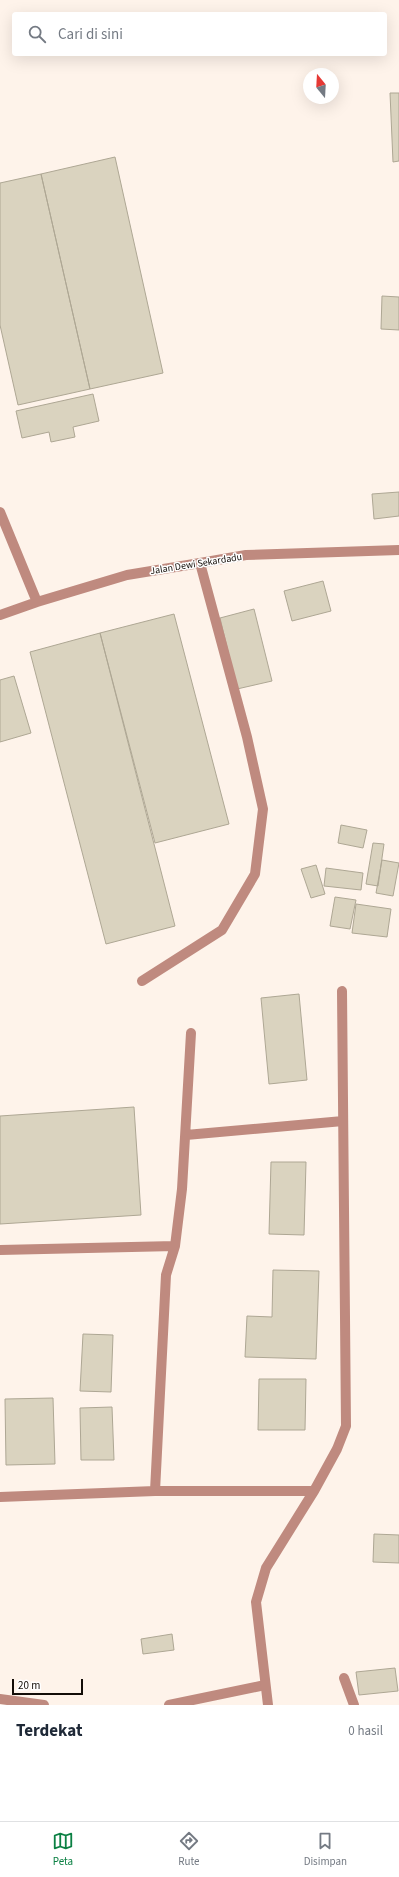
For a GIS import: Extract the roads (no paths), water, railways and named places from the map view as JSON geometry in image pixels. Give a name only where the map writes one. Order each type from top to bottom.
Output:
[{"type":"street","points":[[0,512],[37,602]]},
{"type":"street","name":"Jalan Dewi Sekardadu","points":[[0,615],[37,602],[127,575],[246,555],[399,550]]},
{"type":"street","points":[[142,981],[222,930],[255,874],[263,809],[247,737],[200,563]]},
{"type":"street","points":[[268,1705],[256,1602],[266,1568],[314,1491],[338,1449],[346,1426],[342,991]]},
{"type":"street","points":[[155,1491],[166,1275],[175,1246],[186,1135],[191,1033]]},
{"type":"street","points":[[186,1135],[344,1121]]},
{"type":"street","points":[[0,1250],[175,1246]]},
{"type":"street","points":[[0,1497],[155,1491],[314,1491]]},
{"type":"street","points":[[344,1678],[354,1705]]},
{"type":"street","points":[[169,1705],[265,1685]]},
{"type":"street","points":[[0,1699],[44,1705]]}]
